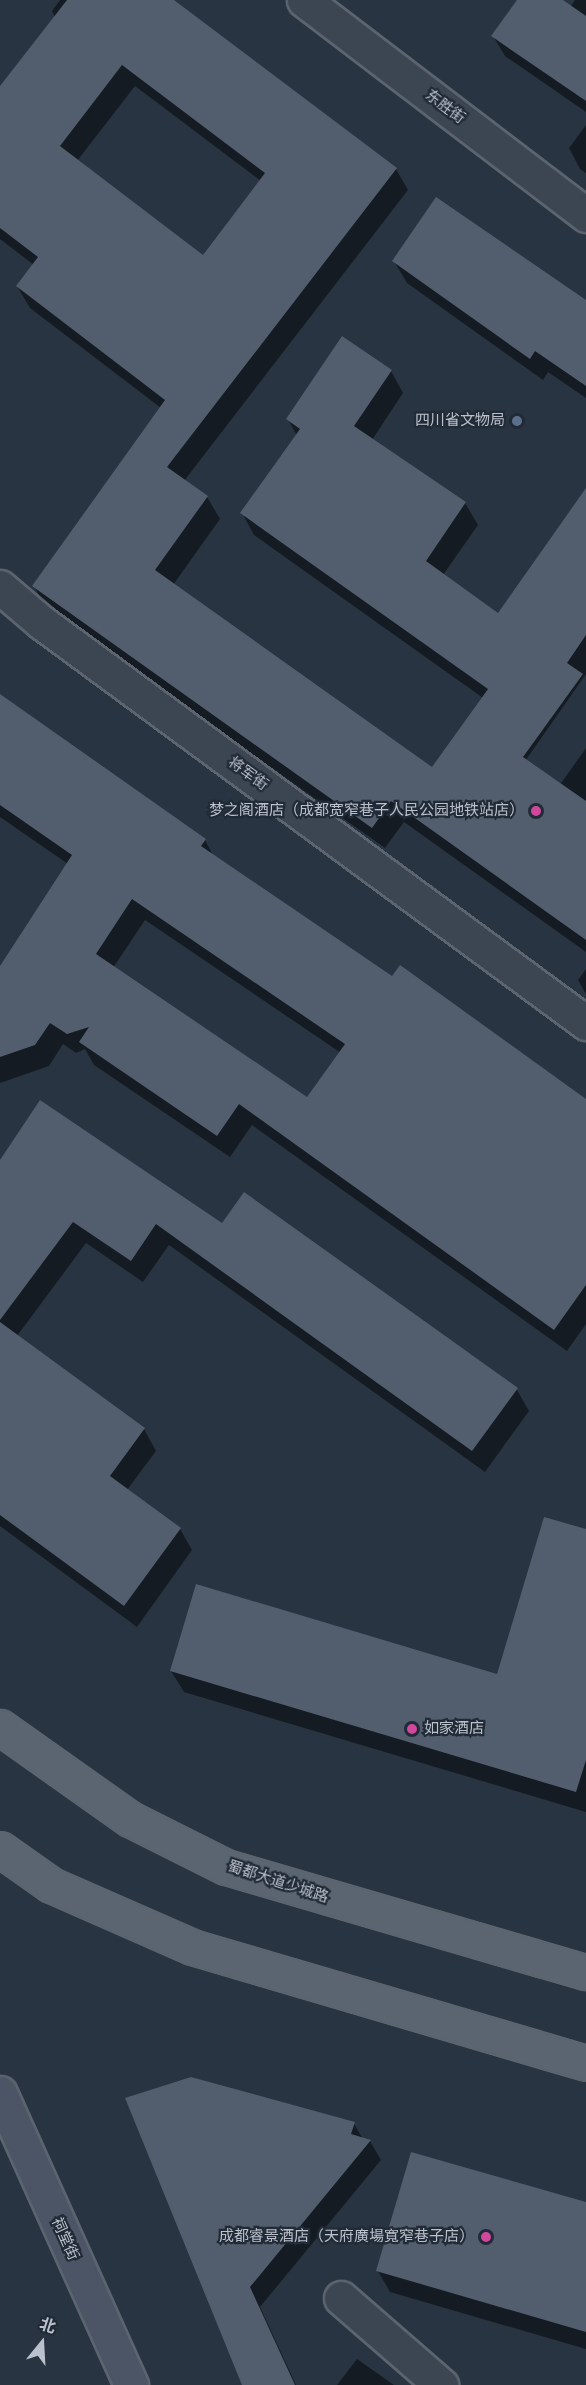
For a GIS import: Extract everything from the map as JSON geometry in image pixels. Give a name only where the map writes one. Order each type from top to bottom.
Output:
[{"type":"main road","name":"蜀都大道少城路","points":[[0,1727],[130,1819],[226,1867],[586,1972]]},
{"type":"main road","points":[[0,1849],[51,1885],[192,1947],[586,2063]]},
{"type":"main road","name":"祠堂街","points":[[0,2092],[131,2385]]},
{"type":"street","name":"东胜街","points":[[304,0],[586,215]]},
{"type":"street","name":"将军街","points":[[0,587],[51,629],[586,1023]]},
{"type":"street","points":[[341,2298],[441,2385]]},
{"type":"building","points":[[67,0],[174,0],[397,168],[167,467],[208,496],[155,570],[432,767],[488,689],[240,513],[300,429],[286,419],[342,336],[392,370],[354,426],[466,502],[426,561],[498,613],[586,488],[586,635],[567,663],[583,674],[523,757],[586,801],[586,940],[391,801],[372,828],[32,586],[165,400],[16,286],[38,257],[0,228],[0,86]],"holes":[[[122,65],[265,173],[203,255],[60,146]]]},
{"type":"building","points":[[517,0],[563,0],[586,16],[586,101],[491,36]]},
{"type":"building","points":[[436,197],[586,300],[586,386],[535,351],[530,359],[392,261]]},
{"type":"building","points":[[0,694],[206,839],[201,846],[392,976],[400,965],[586,1099],[586,1285],[554,1330],[239,1104],[217,1136],[79,1042],[89,1027],[67,1034],[50,1023],[35,1045],[0,1057],[0,966],[72,855],[0,805]],"holes":[[[132,899],[345,1044],[307,1097],[96,954]]]},
{"type":"building","points":[[40,1100],[222,1223],[244,1192],[518,1388],[472,1451],[156,1224],[131,1261],[73,1222],[0,1320],[0,1160]]},
{"type":"building","points":[[0,1322],[145,1428],[110,1476],[181,1528],[124,1606],[0,1515]]},
{"type":"building","points":[[544,1517],[586,1529],[586,1760],[576,1792],[170,1671],[196,1584],[497,1674]]},
{"type":"building","points":[[191,2077],[355,2122],[351,2134],[371,2140],[250,2287],[295,2385],[242,2385],[125,2098]]},
{"type":"building","name":"成都睿景酒店（天府廣場寬窄巷子店）","points":[[411,2152],[586,2202],[586,2332],[376,2271]]},
{"type":"place","name":"四川省文物局","points":[[517,421]]},
{"type":"place","name":"梦之阁酒店（成都宽窄巷子人民公园地铁站店）","points":[[536,811]]},
{"type":"place","name":"如家酒店","points":[[412,1729]]},
{"type":"place","name":"成都睿景酒店（天府廣場寬窄巷子店）","points":[[486,2237]]}]
